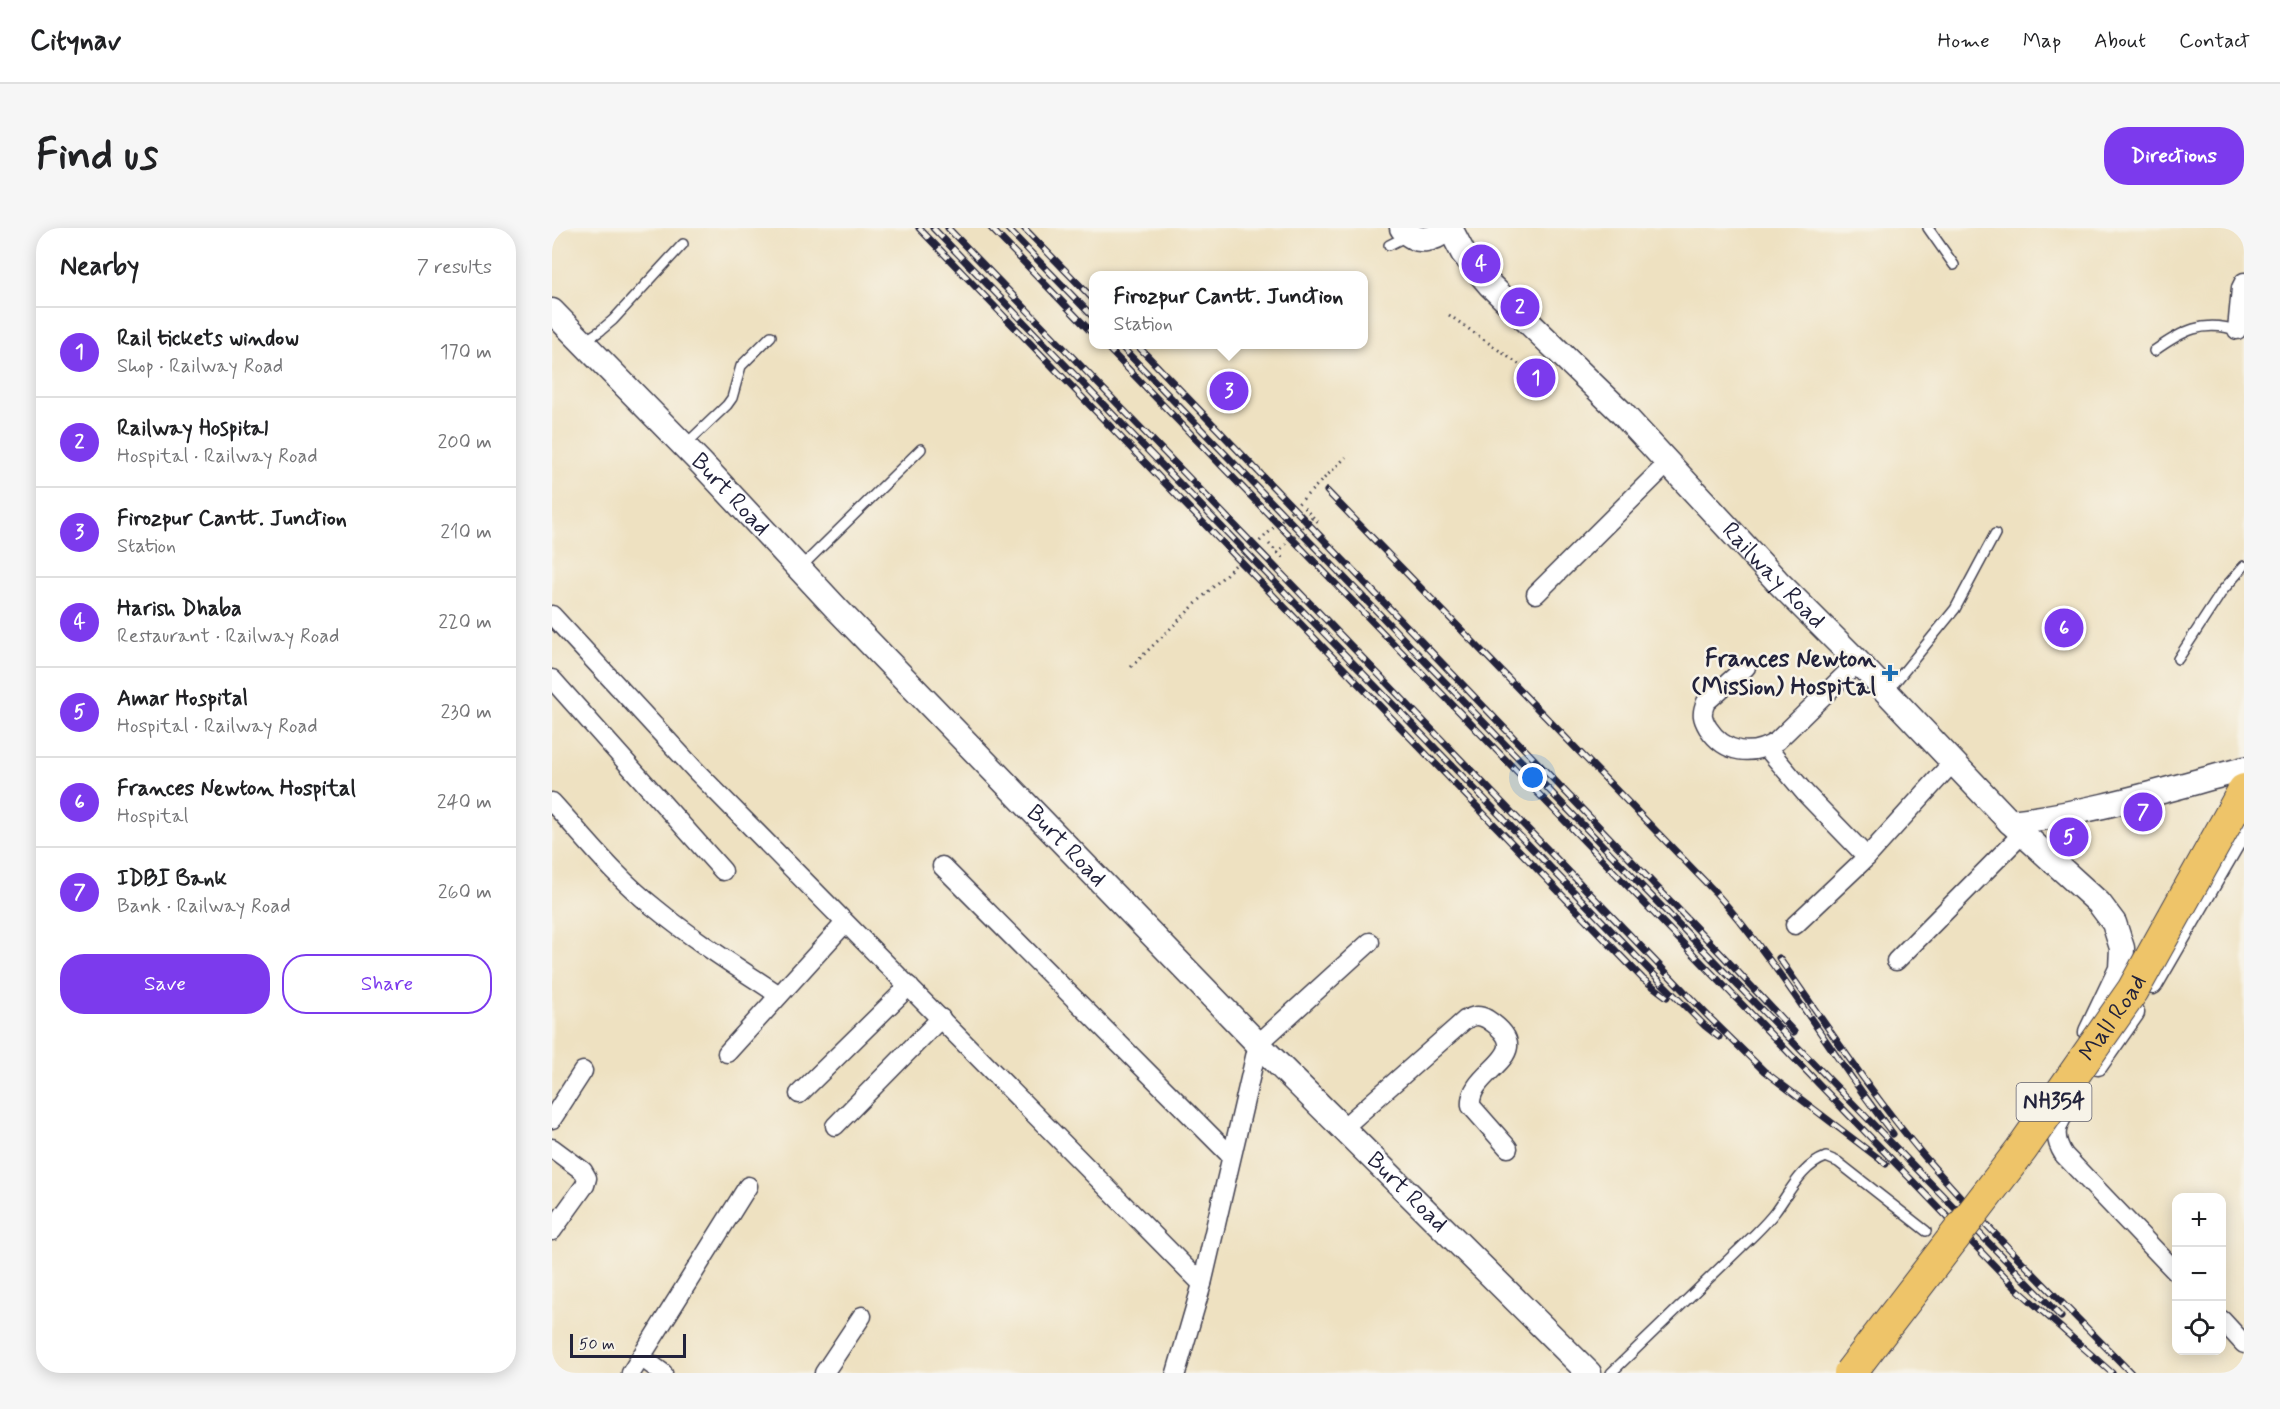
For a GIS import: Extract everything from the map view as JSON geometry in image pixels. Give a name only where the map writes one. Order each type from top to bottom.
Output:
[{"type":"highway","name":"Mall Road","points":[[1850,1373],[2020,1150],[2133,990],[2240,809]]},
{"type":"street","points":[[1400,236],[1423,240],[1438,237],[1450,228]]},
{"type":"street","name":"Railway Road","points":[[1450,228],[1463,253],[1490,285],[1621,412],[1777,581],[1858,662],[2016,828],[2099,903],[2114,923],[2122,948],[2121,969],[2048,1111]]},
{"type":"street","points":[[2240,331],[2241,288],[2244,282]]},
{"type":"street","name":"Burt Road","points":[[552,311],[1258,1044],[1589,1373]]},
{"type":"street","points":[[1536,594],[1668,463]]},
{"type":"street","points":[[552,615],[696,771],[1202,1284]]},
{"type":"street","points":[[1746,667],[1706,702],[1702,710],[1702,719],[1724,746],[1736,750],[1752,751],[1767,748],[1777,741],[1858,662]]},
{"type":"street","points":[[552,679],[723,871]]},
{"type":"street","points":[[1767,748],[1805,794],[1867,857]]},
{"type":"street","points":[[1795,925],[1905,818],[1953,762]]},
{"type":"street","points":[[1896,961],[2016,828],[2042,819],[2244,769]]},
{"type":"street","points":[[552,802],[611,867],[653,907],[697,940],[779,995]]},
{"type":"street","points":[[2172,1268],[2064,1155],[2056,1143],[2056,1131],[2072,1101],[2147,996],[2240,835],[2240,809]]},
{"type":"street","points":[[942,866],[1231,1156]]},
{"type":"street","points":[[727,1053],[845,923]]},
{"type":"street","points":[[1176,1373],[1202,1284],[1258,1044],[1370,942]]},
{"type":"street","points":[[800,1094],[909,986]]},
{"type":"street","points":[[1343,1128],[1465,1020],[1472,1016],[1480,1016],[1488,1020],[1509,1040],[1510,1046],[1506,1054],[1474,1090],[1470,1098],[1471,1106],[1508,1148]]},
{"type":"street","points":[[835,1126],[941,1018]]},
{"type":"street","points":[[552,1119],[583,1071]]},
{"type":"street","points":[[552,1148],[583,1172],[587,1178],[585,1185],[552,1231]]},
{"type":"street","points":[[663,1373],[636,1365],[748,1186]]},
{"type":"street","points":[[824,1373],[862,1316]]},
{"type":"street","points":[[2226,1324],[2244,1344]]},
{"type":"lane","points":[[1928,228],[1954,265]]},
{"type":"lane","points":[[583,342],[600,332],[613,320],[683,244]]},
{"type":"lane","points":[[2154,351],[2180,333],[2199,327],[2225,326],[2240,331]]},
{"type":"lane","points":[[684,446],[727,405],[732,398],[741,366],[771,336]]},
{"type":"lane","points":[[799,568],[921,449]]},
{"type":"lane","points":[[1887,693],[1955,609],[1995,534]]},
{"type":"lane","points":[[2178,659],[2223,590],[2244,566]]},
{"type":"lane","points":[[1611,1373],[1755,1234],[1773,1215],[1802,1173],[1815,1161],[1826,1156],[1838,1162],[1926,1231]]},
{"type":"path","points":[[1449,315],[1524,368]]},
{"type":"path","points":[[1131,667],[1346,457]]},
{"type":"path","points":[[1305,508],[1320,524]]},
{"type":"path","points":[[1277,553],[1313,517]]},
{"type":"path","points":[[1269,544],[1285,560]]},
{"type":"railway","points":[[919,228],[1643,979],[1667,997]]},
{"type":"railway","points":[[933,228],[1661,982],[1719,1037]]},
{"type":"railway","points":[[948,228],[1710,1018],[1764,1071],[1886,1164]]},
{"type":"railway","points":[[991,228],[1089,330]]},
{"type":"railway","points":[[1007,228],[1089,313]]},
{"type":"railway","points":[[1024,228],[1089,295]]},
{"type":"railway","points":[[1109,349],[2016,1288],[2112,1373]]},
{"type":"railway","points":[[1124,349],[2061,1317]]},
{"type":"railway","points":[[1141,349],[1794,1032]]},
{"type":"railway","points":[[1327,491],[1715,892],[1762,950],[1893,1134]]},
{"type":"railway","points":[[1779,958],[1867,1084],[1924,1156],[2000,1239],[2131,1373]]},
{"type":"place","name":"Harish Dhaba","points":[[1481,264]]},
{"type":"place","name":"Railway Hospital","points":[[1520,307]]},
{"type":"place","name":"Rail tickets window","points":[[1536,378]]},
{"type":"place","name":"Firozpur Cantt. Junction","points":[[1229,391]]},
{"type":"place","name":"Frances Newton Hospital","points":[[2064,628]]},
{"type":"place","name":"Frances Newton (Mission) Hospital","points":[[1890,673]]},
{"type":"place","name":"IDBI Bank","points":[[2143,812]]},
{"type":"place","name":"Amar Hospital","points":[[2069,837]]}]
